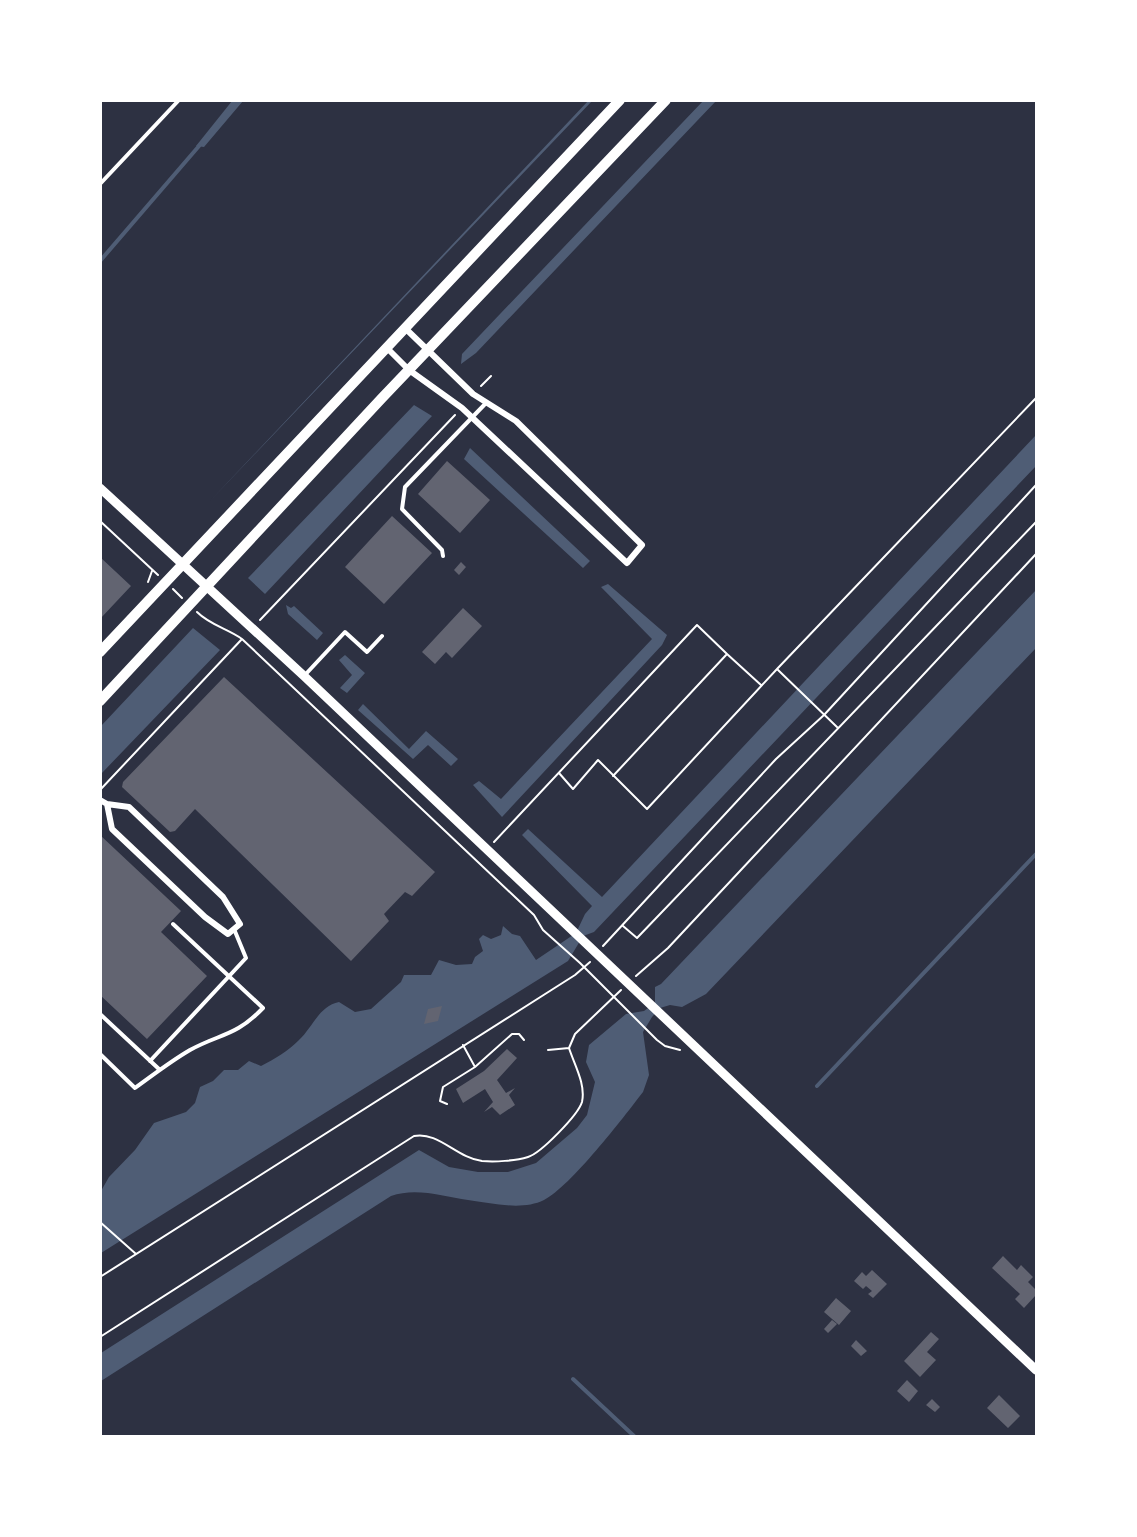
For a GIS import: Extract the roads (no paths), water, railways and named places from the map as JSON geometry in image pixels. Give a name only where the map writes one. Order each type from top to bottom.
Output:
[{"type":"main road","points":[[100,652],[620,100]]},
{"type":"main road","points":[[101,701],[427,350],[666,100]]},
{"type":"street","points":[[387,348],[409,370],[462,408],[627,563],[642,545],[516,421],[473,394],[406,329]]},
{"type":"street","points":[[100,488],[251,630],[304,676],[485,851],[1036,1370]]},
{"type":"street","points":[[100,800],[107,804],[129,807],[223,897],[240,924],[228,934],[205,917],[112,829],[107,804]]},
{"type":"lane","points":[[100,184],[179,100]]},
{"type":"lane","points":[[443,556],[442,550],[402,509],[405,487],[486,403]]},
{"type":"lane","points":[[304,676],[345,632],[367,652],[382,636]]},
{"type":"lane","points":[[100,1054],[135,1088],[191,1050],[227,1036],[247,1025],[263,1008],[173,924]]},
{"type":"lane","points":[[150,1061],[246,958],[234,929]]},
{"type":"lane","points":[[100,1014],[160,1070]]},
{"type":"water","points":[[232,101],[243,101],[204,147],[196,146]]},
{"type":"water","points":[[588,101],[592,101],[210,501]]},
{"type":"water","points":[[703,101],[716,101],[476,353],[461,364],[462,354]]},
{"type":"water","points":[[414,405],[432,416],[265,594],[248,578]]},
{"type":"water","points":[[1036,435],[1036,466],[594,932],[583,936],[568,961],[101,1253],[101,1191],[109,1177],[135,1150],[154,1123],[186,1112],[195,1103],[200,1087],[213,1081],[224,1070],[238,1070],[249,1061],[261,1066],[276,1058],[299,1040],[321,1012],[332,1004],[339,1002],[355,1012],[371,1009],[401,982],[404,975],[431,975],[439,960],[456,965],[472,964],[475,957],[483,951],[479,939],[483,935],[491,939],[501,935],[503,926],[512,934],[520,936],[536,960],[576,933],[585,914],[592,906],[522,835],[528,829],[602,897]]},
{"type":"water","points":[[470,448],[590,561],[583,568],[464,459]]},
{"type":"water","points":[[608,584],[667,635],[662,645],[502,817],[473,785],[479,781],[501,799],[652,639],[601,587]]},
{"type":"water","points":[[1036,590],[1036,648],[706,994],[682,1007],[670,1005],[660,1008],[652,1017],[643,1032],[649,1075],[643,1092],[596,1150],[555,1192],[544,1200],[516,1206],[419,1192],[391,1196],[101,1381],[101,1353],[419,1150],[449,1167],[478,1172],[508,1172],[536,1163],[577,1128],[587,1115],[595,1082],[586,1062],[589,1045],[626,1014],[644,1011],[655,1003],[655,987],[661,984]]},
{"type":"water","points":[[286,605],[291,608],[294,606],[323,633],[317,640],[288,614]]},
{"type":"water","points":[[193,628],[220,650],[101,774],[101,726]]},
{"type":"water","points":[[345,655],[365,673],[347,693],[340,688],[352,675],[339,660]]},
{"type":"water","points":[[363,704],[409,749],[426,731],[458,759],[451,766],[428,745],[413,759],[358,710]]},
{"type":"waterway","points":[[100,261],[199,146]]},
{"type":"waterway","points":[[817,1086],[1036,854]]},
{"type":"waterway","points":[[573,1379],[634,1436]]}]
